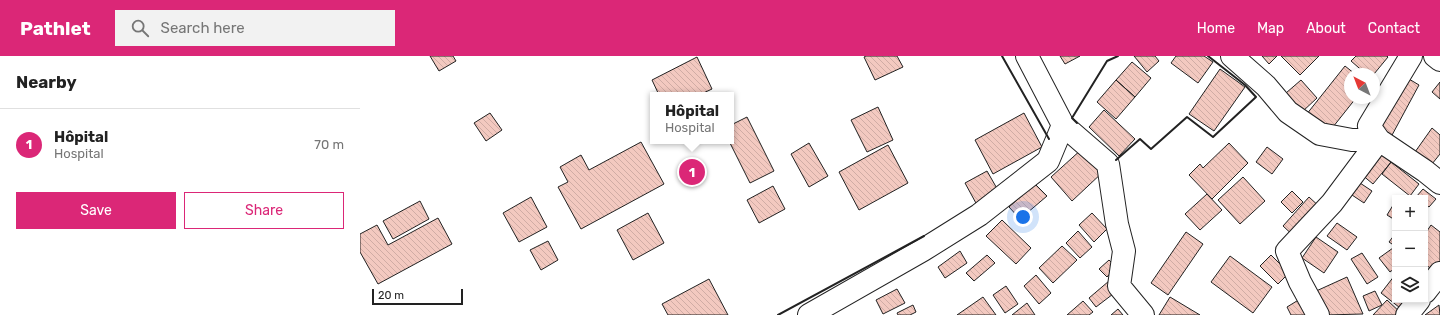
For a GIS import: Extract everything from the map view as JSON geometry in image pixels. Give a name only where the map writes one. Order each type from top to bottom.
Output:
[{"type":"street","points":[[1027,56],[1063,125],[1108,164],[1117,224],[1124,251],[1119,286],[1143,315]]},
{"type":"street","points":[[1232,56],[1266,86],[1288,112],[1320,134],[1352,140],[1379,140]]},
{"type":"street","points":[[1411,56],[1369,126],[1379,140],[1440,183]]},
{"type":"street","points":[[1435,56],[1440,60]]},
{"type":"street","points":[[809,315],[923,250],[979,215],[1048,161],[1063,125]]},
{"type":"street","points":[[1318,315],[1300,282],[1287,251],[1332,202],[1379,140]]},
{"type":"street","points":[[1428,288],[1440,273]]},
{"type":"street","points":[[1407,315],[1417,303]]},
{"type":"building","points":[[430,56],[453,56],[456,61],[439,71]]},
{"type":"building","points":[[897,56],[903,67],[875,80],[864,57]]},
{"type":"building","points":[[1060,56],[1080,56],[1065,64]]},
{"type":"building","points":[[1134,56],[1155,56],[1159,61],[1147,72]]},
{"type":"building","points":[[1176,56],[1204,56],[1213,62],[1198,83],[1171,63]]},
{"type":"building","points":[[1262,56],[1277,56],[1269,64]]},
{"type":"building","points":[[1281,56],[1319,56],[1300,75]]},
{"type":"building","points":[[1356,56],[1388,57],[1379,68],[1359,68],[1351,61]]},
{"type":"building","points":[[697,57],[712,89],[706,92],[658,92],[652,80]]},
{"type":"building","points":[[1132,62],[1151,78],[1135,97],[1116,80]]},
{"type":"building","points":[[1345,66],[1348,68],[1344,68],[1344,104],[1351,104],[1329,132],[1306,115]]},
{"type":"building","points":[[1220,69],[1245,87],[1214,131],[1189,114]]},
{"type":"building","points":[[1404,76],[1419,85],[1391,137],[1375,128]]},
{"type":"building","points":[[1116,80],[1135,97],[1116,119],[1097,102]]},
{"type":"building","points":[[1301,80],[1317,98],[1302,112],[1286,93]]},
{"type":"building","points":[[1440,82],[1440,99],[1432,92]]},
{"type":"building","points":[[878,107],[893,140],[867,152],[851,120]]},
{"type":"building","points":[[1104,110],[1135,139],[1119,156],[1089,127]]},
{"type":"building","points":[[490,113],[502,130],[486,141],[474,123]]},
{"type":"building","points":[[1024,113],[1042,147],[993,174],[975,140]]},
{"type":"building","points":[[747,117],[774,171],[750,183],[730,144],[734,144],[734,124]]},
{"type":"building","points":[[1432,128],[1440,135],[1440,154],[1432,164],[1415,152]]},
{"type":"building","points":[[641,142],[664,184],[581,229],[558,187],[568,182],[560,167],[581,155],[589,170]]},
{"type":"building","points":[[809,143],[828,176],[809,187],[791,154]]},
{"type":"building","points":[[1229,143],[1248,163],[1212,199],[1189,175],[1200,164],[1203,168]]},
{"type":"building","points":[[888,145],[908,183],[859,210],[839,172]]},
{"type":"building","points":[[1267,147],[1283,159],[1272,174],[1256,162]]},
{"type":"building","points":[[1083,148],[1104,171],[1072,201],[1051,177]]},
{"type":"building","points":[[1379,151],[1392,161],[1373,184],[1361,174]]},
{"type":"building","points":[[1391,162],[1419,184],[1411,195],[1409,195],[1382,174]]},
{"type":"building","points":[[987,171],[999,192],[977,205],[965,183]]},
{"type":"building","points":[[1243,177],[1265,201],[1240,224],[1218,200]]},
{"type":"building","points":[[1357,181],[1372,191],[1364,203],[1349,193]]},
{"type":"building","points":[[1035,184],[1047,196],[1020,219],[1009,207]]},
{"type":"building","points":[[773,186],[785,209],[759,223],[747,200]]},
{"type":"building","points":[[1423,189],[1436,199],[1429,207],[1428,195],[1418,195]]},
{"type":"building","points":[[1292,191],[1303,202],[1292,213],[1281,202]]},
{"type":"building","points":[[1207,194],[1222,210],[1200,230],[1185,214]]},
{"type":"building","points":[[531,197],[547,227],[519,242],[503,213]]},
{"type":"building","points":[[1309,197],[1322,209],[1296,238],[1283,226]]},
{"type":"building","points":[[420,201],[429,219],[393,239],[383,221]]},
{"type":"building","points":[[1392,207],[1392,218],[1387,215]]},
{"type":"building","points":[[648,213],[664,243],[633,260],[617,230]]},
{"type":"building","points":[[1092,213],[1107,229],[1094,242],[1079,225]]},
{"type":"building","points":[[438,218],[452,244],[378,284],[360,252],[360,234],[377,225],[388,245]]},
{"type":"building","points":[[1002,220],[1031,248],[1016,264],[986,236]]},
{"type":"building","points":[[1337,223],[1357,237],[1347,250],[1327,236]]},
{"type":"building","points":[[1431,225],[1440,232],[1440,266],[1435,272],[1428,266],[1428,230]]},
{"type":"building","points":[[1078,231],[1092,247],[1080,258],[1066,243]]},
{"type":"building","points":[[1186,232],[1203,244],[1168,295],[1151,283]]},
{"type":"building","points":[[1316,237],[1338,252],[1324,273],[1302,258]]},
{"type":"building","points":[[548,241],[558,260],[541,270],[530,250]]},
{"type":"building","points":[[1062,246],[1077,260],[1053,283],[1039,268]]},
{"type":"building","points":[[1392,249],[1392,270],[1390,272],[1379,258]]},
{"type":"building","points":[[960,251],[967,263],[945,278],[938,267]]},
{"type":"building","points":[[1362,253],[1378,277],[1367,284],[1351,259]]},
{"type":"building","points":[[987,255],[995,263],[974,281],[966,273]]},
{"type":"building","points":[[1271,255],[1289,273],[1278,284],[1260,266]]},
{"type":"building","points":[[1230,256],[1272,287],[1253,313],[1211,282]]},
{"type":"building","points":[[1109,260],[1116,267],[1107,277],[1099,269]]},
{"type":"building","points":[[1036,275],[1051,293],[1039,304],[1024,286]]},
{"type":"building","points":[[1347,277],[1363,314],[1325,315],[1314,292]]},
{"type":"building","points":[[709,279],[728,315],[668,315],[662,304]]},
{"type":"building","points":[[1392,279],[1392,302],[1381,293]]},
{"type":"building","points":[[1109,281],[1117,291],[1096,307],[1089,298]]},
{"type":"building","points":[[1006,286],[1018,304],[1005,313],[993,295]]},
{"type":"building","points":[[897,289],[905,303],[883,314],[876,300]]},
{"type":"building","points":[[1375,291],[1382,305],[1369,311],[1363,296]]},
{"type":"building","points":[[1305,296],[1313,315],[1291,315],[1287,307]]},
{"type":"building","points":[[983,297],[996,315],[957,315]]},
{"type":"building","points":[[1170,297],[1200,315],[1159,315]]},
{"type":"building","points":[[1387,300],[1402,314],[1373,315]]},
{"type":"building","points":[[1083,301],[1093,312],[1089,315],[1067,315]]},
{"type":"building","points":[[1027,303],[1035,315],[1012,315]]},
{"type":"building","points":[[1394,303],[1411,303],[1404,311]]},
{"type":"building","points":[[913,305],[916,312],[910,315],[898,315],[897,313]]},
{"type":"building","points":[[1439,305],[1440,315],[1425,315]]},
{"type":"building","points":[[1118,309],[1123,315],[1111,315]]},
{"type":"wall","points":[[1002,56],[1049,139]]},
{"type":"wall","points":[[1077,123],[1072,118],[1107,61],[1118,56]]},
{"type":"wall","points":[[1116,160],[1140,139],[1151,149],[1187,117],[1213,137],[1256,97],[1245,85],[1208,56]]},
{"type":"wall","points":[[778,315],[924,236]]},
{"type":"place","name":"Hôpital","points":[[692,172]]}]
